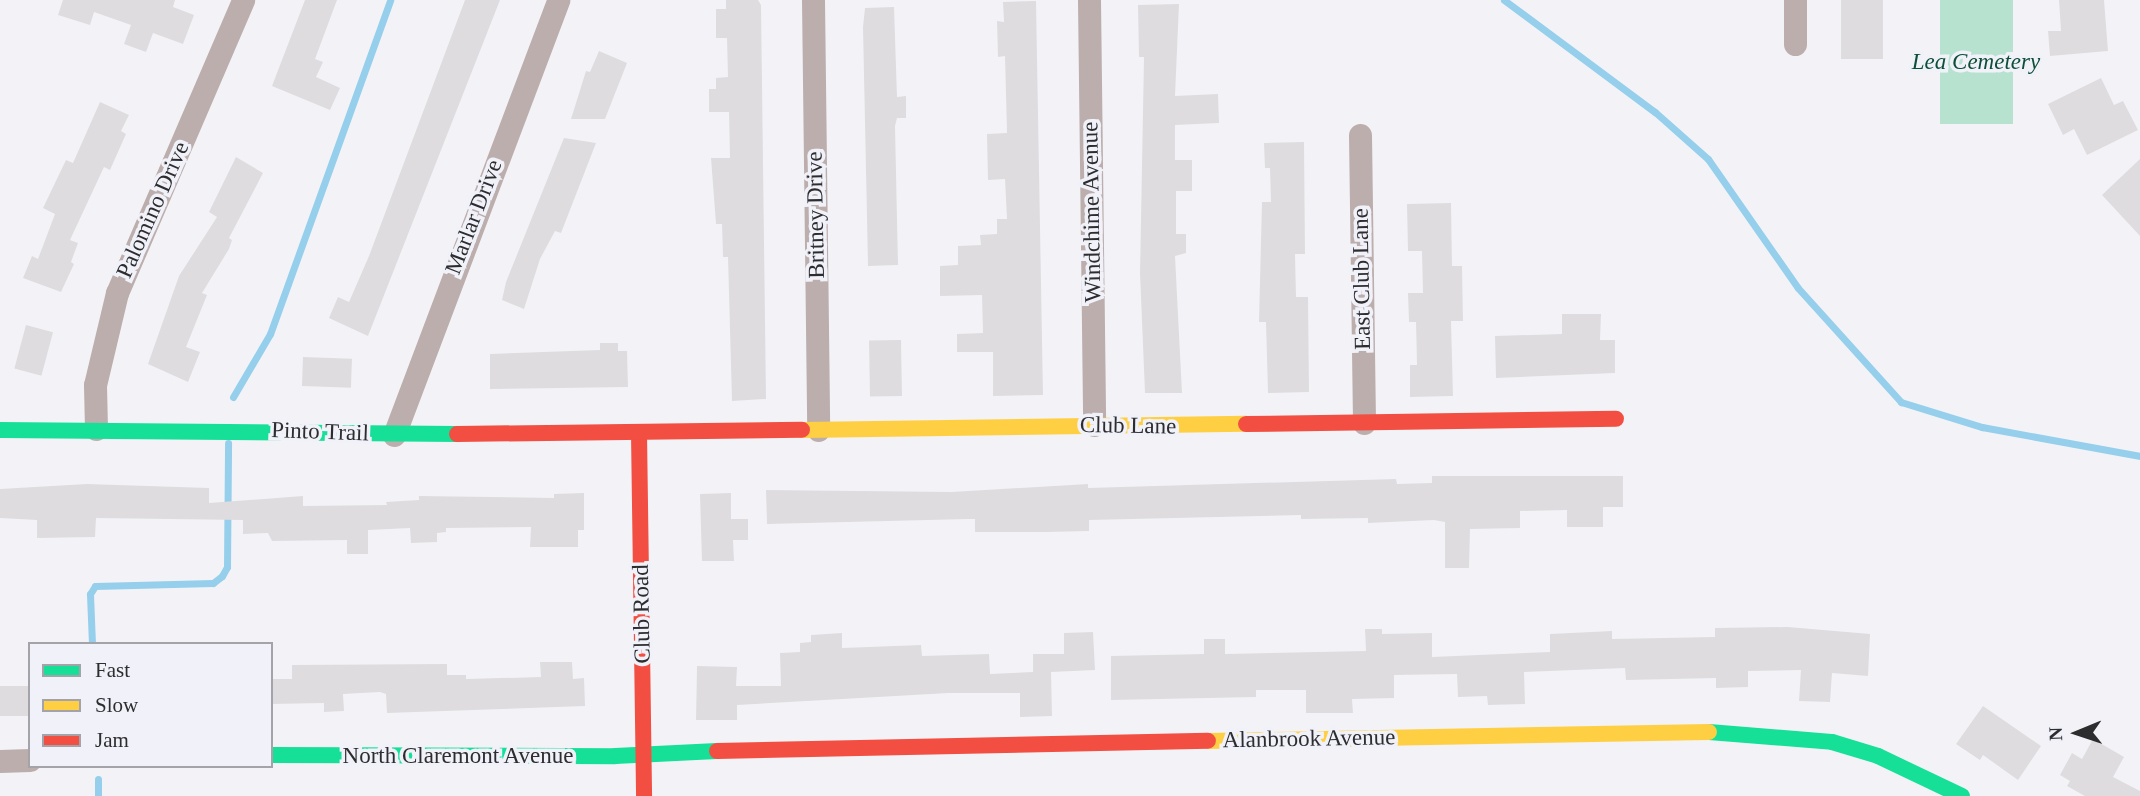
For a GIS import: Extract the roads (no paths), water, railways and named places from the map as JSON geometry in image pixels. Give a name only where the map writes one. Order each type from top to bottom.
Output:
[{"type":"street","name":"Palomino Drive","points":[[96,429],[95,385],[117,293],[145,219],[187,134],[243,0]]},
{"type":"street","name":"Marlar Drive","points":[[394,435],[558,0]]},
{"type":"street","name":"Britney Drive","points":[[813,0],[818,430]]},
{"type":"street","name":"Windchime Avenue","points":[[1089,0],[1094,425]]},
{"type":"street","points":[[1795,0],[1795,44]]},
{"type":"street","name":"East Club Lane","points":[[1360,135],[1364,423]]},
{"type":"street","name":"Club Lane","points":[[639,433],[1616,419]]},
{"type":"street","name":"Pinto Trail","points":[[0,430],[96,429],[394,435],[639,433]]},
{"type":"street","name":"Club Road","points":[[639,433],[644,796]]},
{"type":"street","name":"Alanbrook Avenue","points":[[644,755],[775,748],[1726,732],[1832,742],[1878,756],[1962,796]]},
{"type":"street","name":"North Claremont Avenue","points":[[273,755],[644,755]]},
{"type":"street","points":[[0,761],[28,760]]},
{"type":"waterway","points":[[233,397],[270,334],[390,0]]},
{"type":"waterway","points":[[1504,0],[1655,112],[1708,159],[1798,288],[1901,402],[1982,427],[2140,456]]},
{"type":"waterway","points":[[92,642],[90,594],[95,586],[213,583],[222,576],[227,567],[228,443]]},
{"type":"waterway","points":[[98,779],[98,796]]},
{"type":"park label","name":"Lea Cemetery","points":[[1976,62]]}]
